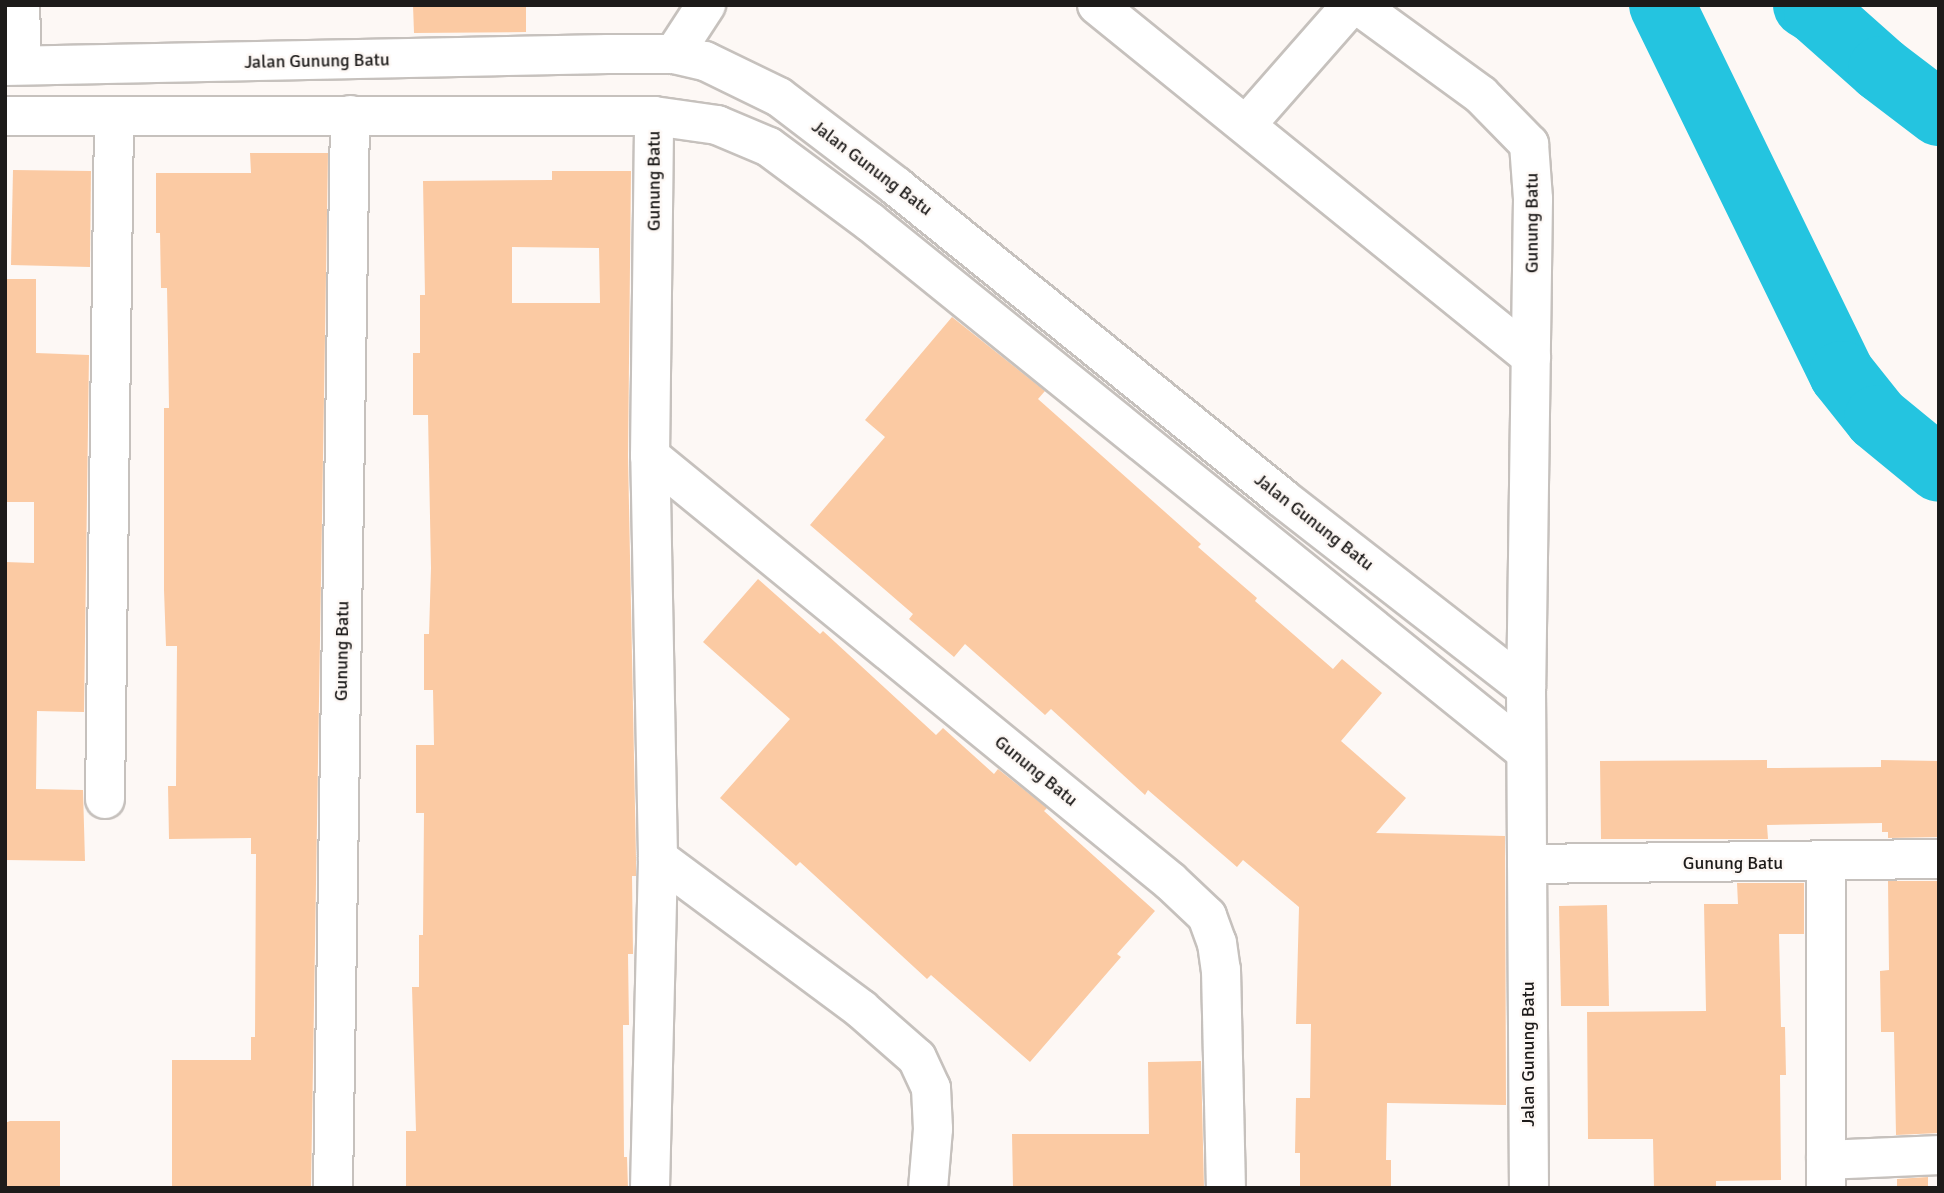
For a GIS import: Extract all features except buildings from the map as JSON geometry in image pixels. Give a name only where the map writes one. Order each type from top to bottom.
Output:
[{"type":"street","points":[[14,66],[20,5]]},
{"type":"street","points":[[674,54],[706,5]]},
{"type":"street","points":[[1097,5],[1531,357]]},
{"type":"street","name":"Gunung Batu","points":[[1246,125],[1346,10],[1356,6],[1481,95],[1529,144],[1533,199],[1526,688]]},
{"type":"street","name":"Jalan Gunung Batu","points":[[14,66],[674,54],[705,61],[779,97],[897,187],[1282,498],[1526,688],[1529,1188]]},
{"type":"street","points":[[430,58],[435,115]]},
{"type":"street","name":"Gunung Batu","points":[[333,1188],[351,114]]},
{"type":"street","points":[[5,116],[654,116],[717,125],[769,147],[870,222],[1526,752]]},
{"type":"street","name":"Gunung Batu","points":[[650,1188],[659,858],[650,456],[654,116]]},
{"type":"street","points":[[105,799],[114,117]]},
{"type":"street","points":[[870,222],[897,187]]},
{"type":"street","name":"Gunung Batu","points":[[650,456],[1170,881],[1207,916],[1217,943],[1221,970],[1226,1188]]},
{"type":"street","points":[[659,858],[861,1009],[917,1058],[931,1088],[933,1129],[928,1188]]},
{"type":"street","name":"Gunung Batu","points":[[1527,864],[1939,859]]},
{"type":"street","points":[[1826,862],[1826,1174],[1939,1155]]},
{"type":"waterway","points":[[1662,5],[1842,374],[1877,418],[1939,469]]},
{"type":"waterway","points":[[1806,5],[1881,69],[1939,113]]}]
